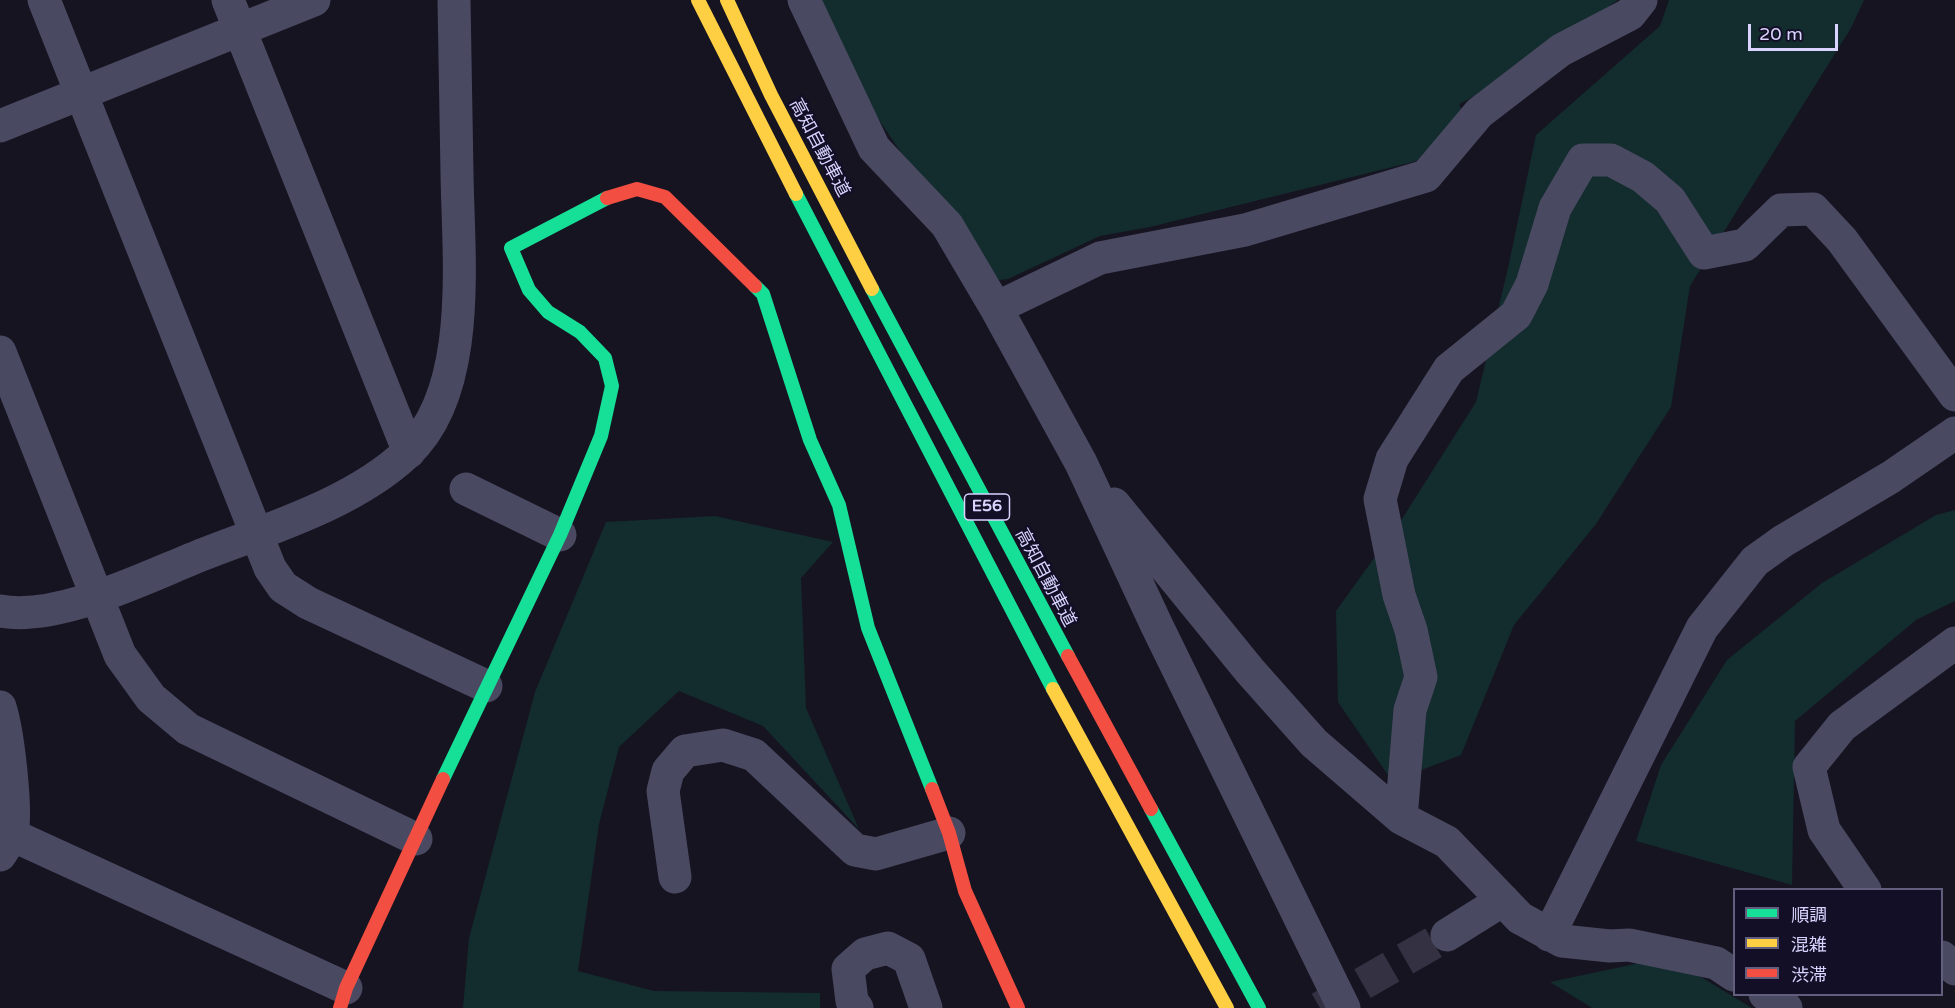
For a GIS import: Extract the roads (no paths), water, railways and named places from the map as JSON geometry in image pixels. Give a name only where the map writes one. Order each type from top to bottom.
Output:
[{"type":"main road","name":"E56","points":[[698,0],[843,286],[1086,753],[1227,1008]]},
{"type":"main road","name":"高知自動車道","points":[[727,0],[771,95],[973,482],[1259,1008]]},
{"type":"main road","points":[[343,998],[486,686],[560,535],[601,436],[612,386],[605,358],[580,332],[548,312],[529,290],[511,248],[603,199],[637,189],[665,197],[763,294],[810,440],[839,505],[868,628],[949,833],[965,891],[1018,1008]]},
{"type":"street","points":[[44,0],[270,568],[284,587],[308,603],[486,686]]},
{"type":"street","points":[[228,0],[409,452]]},
{"type":"street","points":[[0,126],[314,0]]},
{"type":"street","points":[[0,611],[17,614],[44,612],[96,596],[334,501],[378,478],[409,452],[428,427],[444,394],[459,297],[454,0]]},
{"type":"street","points":[[804,0],[874,148],[947,225],[996,308],[1081,463],[1157,626],[1344,1008]]},
{"type":"street","points":[[996,308],[1100,258],[1245,230],[1426,176],[1479,113],[1562,50],[1630,14],[1641,0]]},
{"type":"street","points":[[1401,818],[1410,710],[1421,677],[1412,630],[1399,595],[1380,499],[1392,459],[1449,369],[1516,315],[1532,284],[1555,208],[1583,160],[1611,160],[1643,177],[1670,200],[1704,253],[1745,245],[1781,210],[1813,209],[1842,240],[1955,395]]},
{"type":"street","points":[[0,352],[120,655],[151,698],[188,729],[416,839]]},
{"type":"street","points":[[1549,935],[1702,628],[1755,561],[1783,541],[1890,477],[1955,433]]},
{"type":"street","points":[[1081,463],[1257,679],[1314,742],[1401,818],[1447,842],[1520,918],[1562,941],[1610,946],[1629,945],[1716,963],[1733,974]]},
{"type":"street","points":[[466,489],[560,535]]},
{"type":"street","points":[[1865,888],[1824,830],[1809,767],[1842,726],[1955,643]]},
{"type":"street","points":[[0,707],[4,720],[12,780],[6,845],[343,998]]},
{"type":"street","points":[[675,877],[663,790],[668,771],[685,751],[723,745],[754,755],[855,850],[876,854],[949,833]]},
{"type":"street","points":[[1447,935],[1503,900]]},
{"type":"street","points":[[857,1008],[852,1001],[848,969],[865,954],[888,948],[909,959],[926,1008]]},
{"type":"street","points":[[1943,959],[1955,969]]},
{"type":"street","points":[[1768,996],[1786,1008]]},
{"type":"tunnel","points":[[1320,1008],[1447,935]]}]
